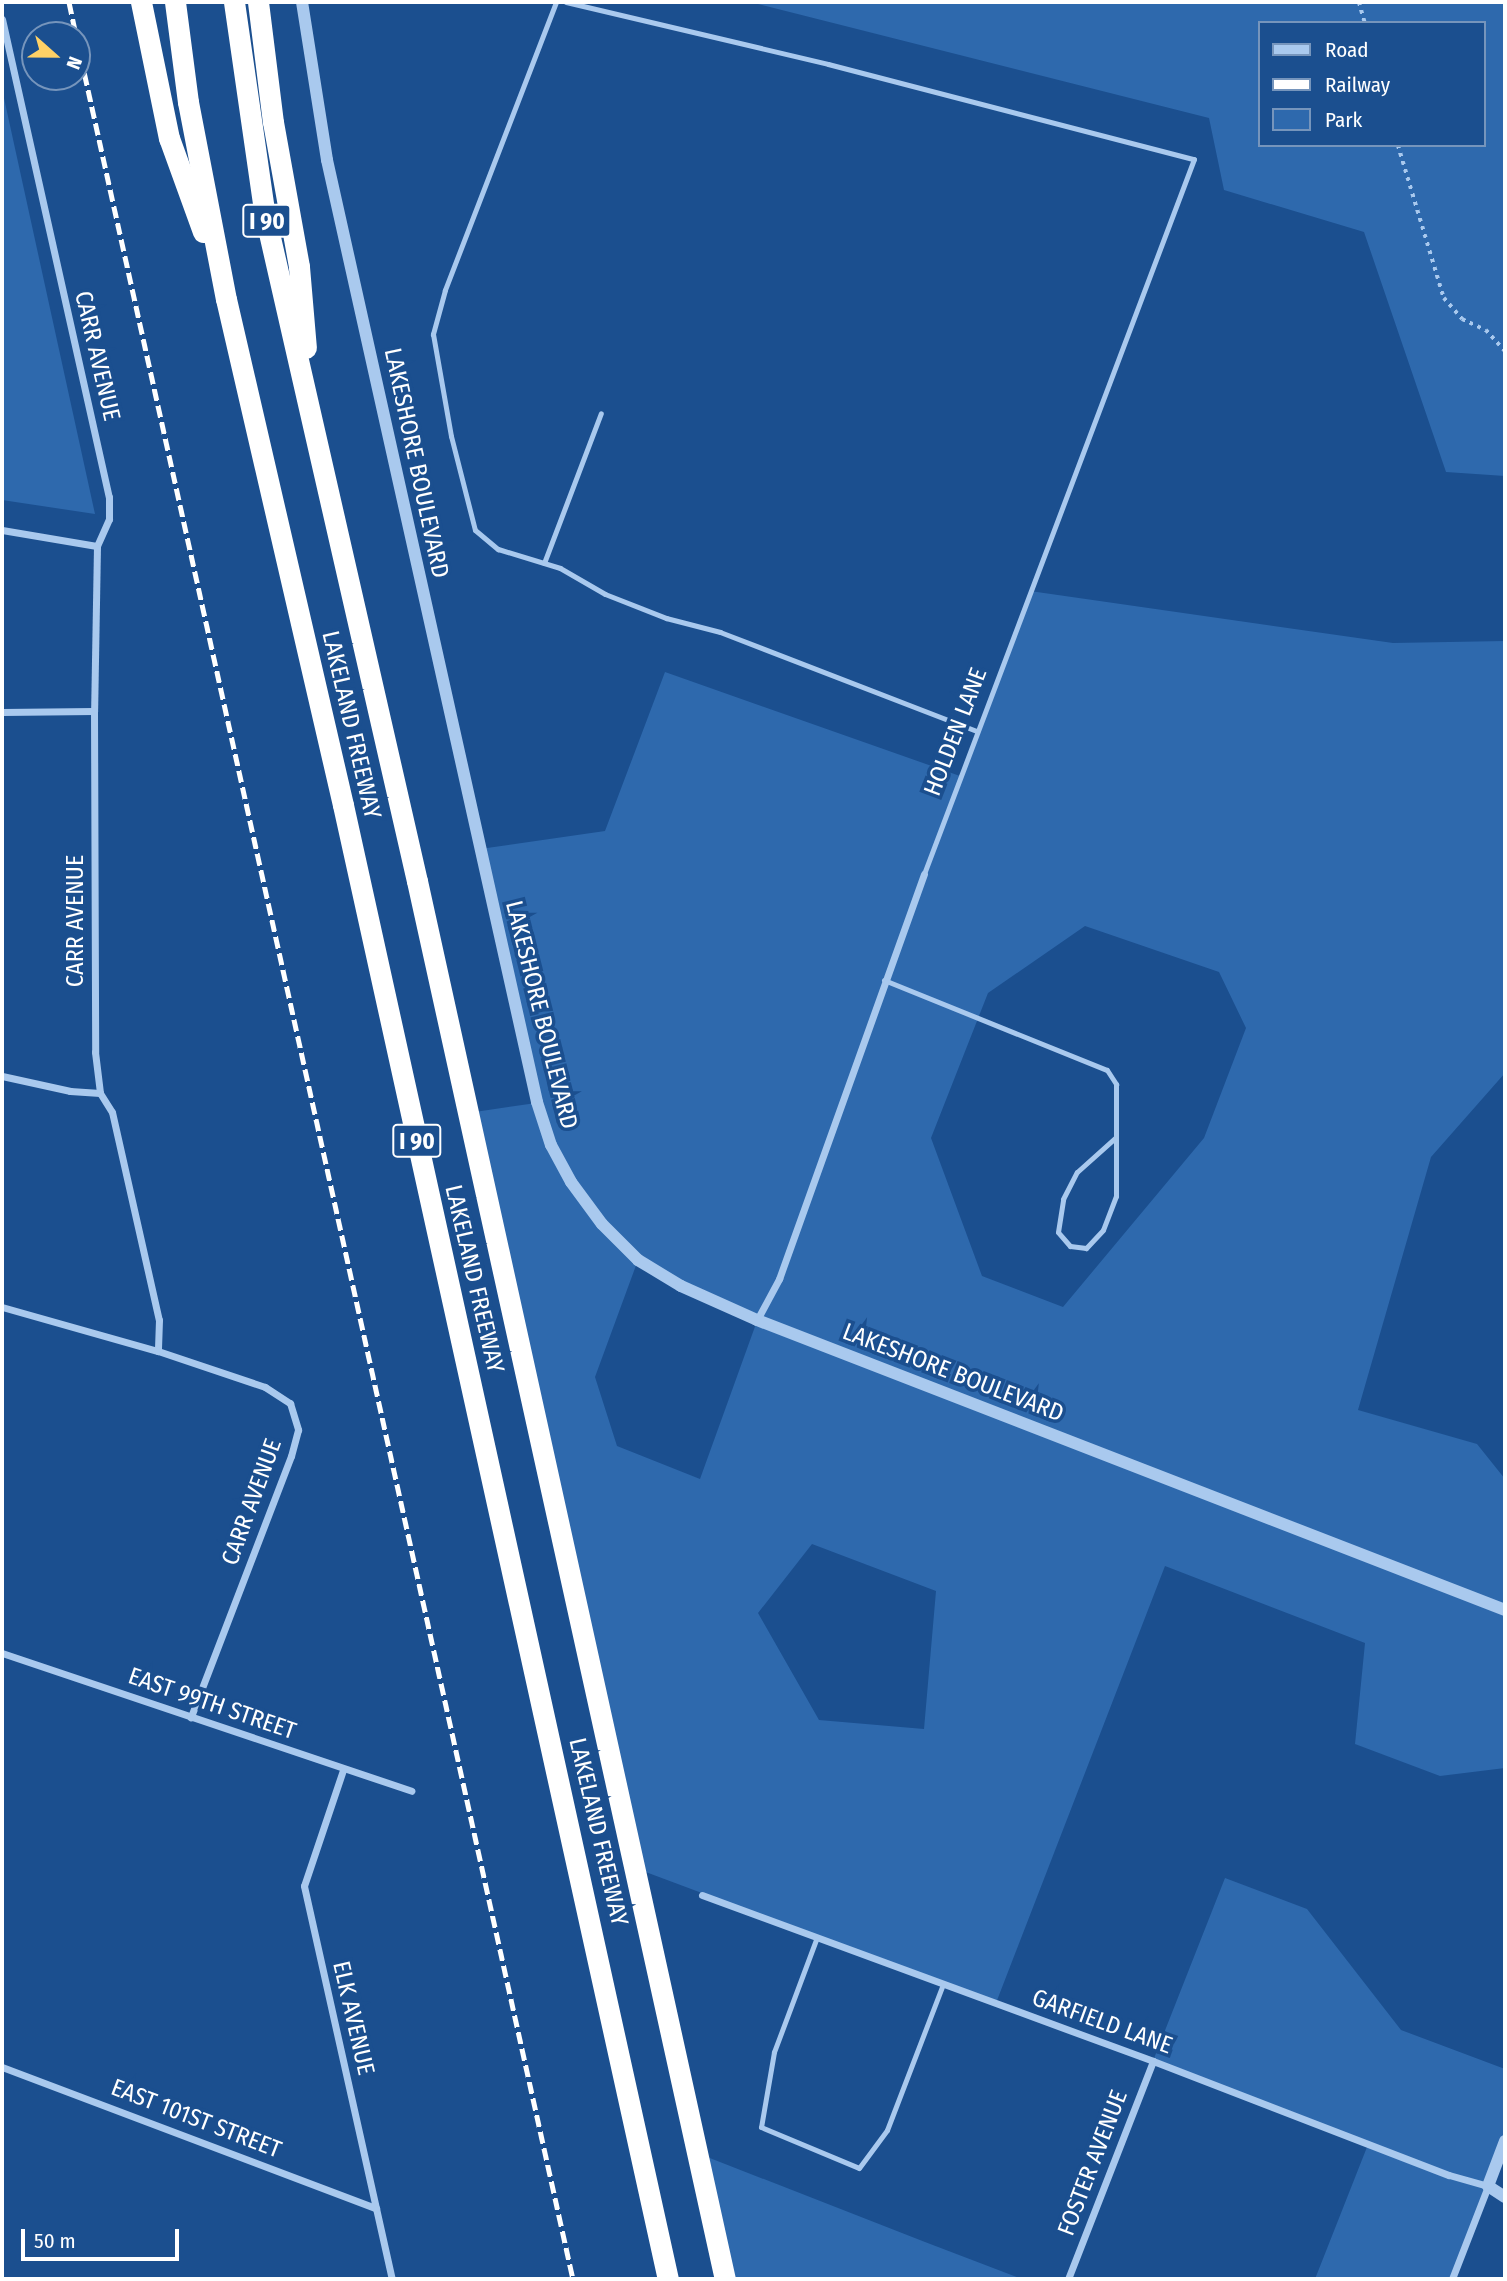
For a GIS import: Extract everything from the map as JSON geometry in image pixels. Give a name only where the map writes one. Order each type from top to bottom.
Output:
[{"type":"highway","points":[[141,2],[169,138],[226,299]]},
{"type":"highway","name":"LAKELAND FREEWAY","points":[[175,2],[188,102],[226,299],[343,805],[668,2279]]},
{"type":"highway","name":"LAKELAND FREEWAY","points":[[234,2],[264,211],[417,881],[724,2279]]},
{"type":"highway","points":[[258,2],[273,122],[299,267],[315,437]]},
{"type":"street","name":"LAKESHORE BOULEVARD","points":[[302,2],[327,160],[537,1102],[551,1145],[571,1182],[602,1224],[638,1260],[681,1286],[757,1320],[1505,1610]]},
{"type":"street","name":"CARR AVENUE","points":[[2,19],[109,497],[109,519],[97,546],[94,711],[95,1052],[100,1093],[112,1112],[159,1320],[158,1351],[265,1387],[289,1402],[298,1430],[291,1456],[191,1717]]},
{"type":"street","points":[[2,530],[97,546]]},
{"type":"street","points":[[2,712],[94,711]]},
{"type":"street","name":"HOLDEN LANE","points":[[757,1320],[779,1279],[923,874]]},
{"type":"street","points":[[2,1076],[70,1091],[100,1093]]},
{"type":"street","points":[[2,1307],[158,1351]]},
{"type":"street","name":"EAST 99TH STREET","points":[[2,1653],[411,1791]]},
{"type":"street","name":"ELK AVENUE","points":[[343,1770],[304,1886],[392,2279]]},
{"type":"street","name":"GARFIELD LANE","points":[[702,1895],[1153,2061],[1449,2175],[1488,2186]]},
{"type":"street","name":"FOSTER AVENUE","points":[[1068,2279],[1153,2061]]},
{"type":"street","name":"EAST 101ST STREET","points":[[2,2067],[376,2208]]},
{"type":"street","points":[[1452,2279],[1505,2141]]},
{"type":"street","points":[[1488,2186],[1505,2197]]},
{"type":"lane","points":[[556,2],[446,290],[433,334],[451,436],[475,530],[498,549],[560,568],[605,594],[666,618],[720,632],[977,731]]},
{"type":"lane","name":"HOLDEN LANE","points":[[566,2],[828,64],[1194,159],[923,874]]},
{"type":"lane","points":[[544,563],[601,413]]},
{"type":"lane","points":[[884,980],[1107,1070],[1115,1084],[1116,1138],[1116,1196],[1103,1230],[1086,1248],[1070,1246],[1058,1232],[1063,1199],[1077,1172],[1116,1138]]},
{"type":"lane","points":[[817,1937],[774,2052],[761,2127],[859,2168],[887,2130],[943,1984]]},
{"type":"path","points":[[1359,2],[1364,21]]},
{"type":"path","points":[[1399,147],[1444,299],[1462,319],[1486,330],[1505,351]]},
{"type":"green space","points":[[750,2],[1505,2],[1505,476],[1446,472],[1364,232],[1224,190],[1209,118]]},
{"type":"green space","points":[[2,89],[95,514],[2,500]]},
{"type":"green space","points":[[1030,591],[1393,643],[1505,641],[1505,1073],[1431,1157],[1358,1410],[1477,1444],[1505,1479],[1505,1768],[1440,1776],[1355,1744],[1365,1643],[1165,1566],[996,2003],[635,1868],[468,1113],[536,1103],[480,849],[605,831],[665,672],[960,776]],"holes":[[[1085,926],[1219,972],[1246,1028],[1204,1138],[1063,1307],[982,1276],[931,1138],[988,993]],[[638,1260],[757,1321],[700,1479],[617,1446],[595,1377]],[[812,1544],[936,1591],[924,1729],[819,1720],[758,1613]]]},
{"type":"green space","points":[[1225,1878],[1307,1909],[1401,2030],[1505,2069],[1505,2141],[1452,2279],[1315,2279],[1369,2142],[1153,2061]]},
{"type":"green space","points":[[697,2153],[925,2242],[1022,2279],[725,2279]]},
{"type":"railway","points":[[69,2],[73,21]]},
{"type":"railway","points":[[88,91],[573,2279]]}]
